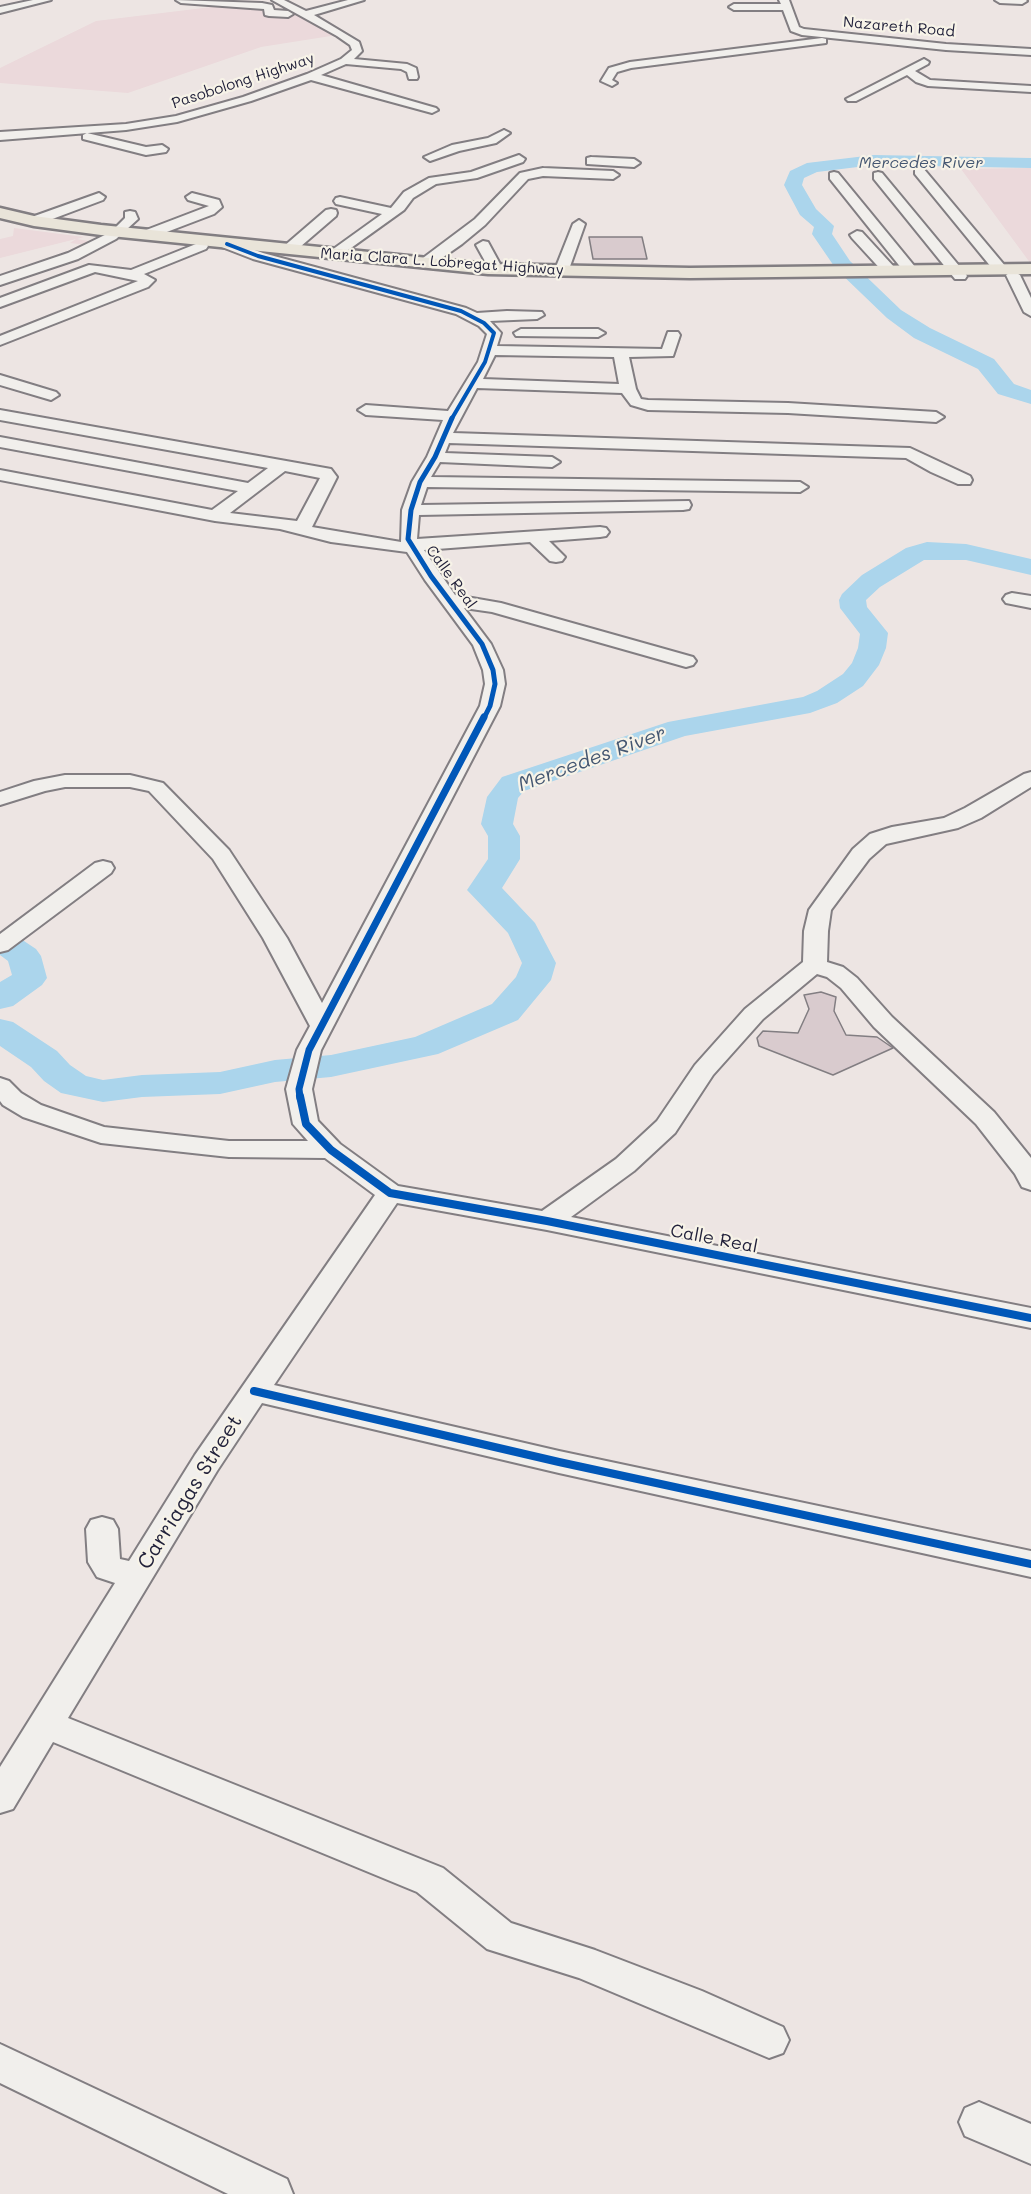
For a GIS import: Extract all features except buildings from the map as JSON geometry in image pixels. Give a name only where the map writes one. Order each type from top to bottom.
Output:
[{"type":"highway","name":"Maria Clara L. Lobregat Highway","points":[[0,213],[34,221],[201,246],[288,250],[488,269],[561,272],[808,274]]},
{"type":"highway","name":"Maria Clara L. Lobregat Highway","points":[[0,219],[51,229],[146,235],[233,247],[524,276],[1015,273],[1031,269]]},
{"type":"highway","name":"Maria Clara L. Lobregat Highway","points":[[885,273],[931,270],[958,273]]},
{"type":"street","points":[[0,10],[46,0]]},
{"type":"street","points":[[181,0],[262,6],[269,8],[269,13],[279,15],[302,13],[359,0]]},
{"type":"street","points":[[277,0],[355,44],[357,51],[345,61]]},
{"type":"street","points":[[999,0],[1022,2]]},
{"type":"street","points":[[734,7],[786,3]]},
{"type":"street","name":"Nazareth Road","points":[[786,3],[797,30],[846,38],[1031,52]]},
{"type":"street","points":[[612,83],[606,81],[613,70],[630,65],[846,38]]},
{"type":"street","points":[[852,99],[909,71],[946,47]]},
{"type":"street","points":[[345,61],[403,66],[412,70],[413,77]]},
{"type":"street","name":"Pasobolong Highway","points":[[0,136],[144,125],[177,119],[247,99],[345,61]]},
{"type":"street","points":[[909,71],[923,82],[1031,89]]},
{"type":"street","points":[[311,76],[432,111]]},
{"type":"street","points":[[67,132],[146,151],[162,149]]},
{"type":"street","points":[[490,170],[488,167],[470,162],[434,155],[492,141],[504,133]]},
{"type":"street","points":[[332,255],[400,207],[400,196],[434,181],[461,178],[519,159]]},
{"type":"street","points":[[551,172],[558,160]]},
{"type":"street","points":[[582,160],[634,163]]},
{"type":"street","points":[[919,171],[1015,273],[1031,312]]},
{"type":"street","points":[[424,264],[458,241],[480,222],[524,176],[551,172],[613,175]]},
{"type":"street","points":[[834,176],[910,271]]},
{"type":"street","points":[[878,176],[958,273]]},
{"type":"street","points":[[146,235],[209,212],[216,207],[215,203],[192,196]]},
{"type":"street","points":[[34,221],[99,197]]},
{"type":"street","points":[[340,201],[393,212]]},
{"type":"street","points":[[288,250],[331,213]]},
{"type":"street","points":[[0,281],[73,256],[114,234],[132,219],[130,215]]},
{"type":"street","points":[[561,272],[579,224]]},
{"type":"street","points":[[857,235],[885,273]]},
{"type":"street","points":[[483,245],[494,264],[488,269]]},
{"type":"street","points":[[132,274],[201,246]]},
{"type":"street","points":[[233,247],[425,301],[474,318],[484,323],[492,341]]},
{"type":"street","points":[[920,255],[931,270]]},
{"type":"street","points":[[0,303],[88,269],[100,268],[132,274],[146,279],[147,282],[0,341]]},
{"type":"street","points":[[474,318],[515,314],[537,315]]},
{"type":"street","points":[[492,341],[598,333]]},
{"type":"street","points":[[492,341],[621,353],[668,353],[673,335]]},
{"type":"street","name":"Calle Real","points":[[331,1150],[306,1124],[300,1107],[299,1089],[309,1050],[490,706],[495,684],[493,670],[482,644],[452,600],[431,576],[411,543],[411,510],[420,482],[435,457],[453,416],[474,383],[492,341]]},
{"type":"street","points":[[621,353],[628,389],[636,402],[648,405],[788,408],[936,417]]},
{"type":"street","points":[[0,380],[51,395]]},
{"type":"street","points":[[474,383],[628,389]]},
{"type":"street","points":[[366,410],[453,416]]},
{"type":"street","points":[[0,415],[328,475],[297,528]]},
{"type":"street","points":[[444,438],[910,453],[937,469],[964,480]]},
{"type":"street","points":[[0,442],[250,488]]},
{"type":"street","points":[[435,457],[552,462]]},
{"type":"street","points":[[215,516],[282,465]]},
{"type":"street","points":[[0,475],[215,516],[363,539],[398,547],[411,543],[600,532]]},
{"type":"street","points":[[420,482],[800,487]]},
{"type":"street","points":[[411,510],[683,505]]},
{"type":"street","points":[[533,536],[555,557]]},
{"type":"street","points":[[1012,599],[1031,602]]},
{"type":"street","points":[[452,600],[494,607],[686,661]]},
{"type":"street","points":[[815,966],[816,931],[820,910],[861,854],[878,839],[892,834],[950,823],[973,813],[1031,778]]},
{"type":"street","points":[[0,799],[41,785],[65,782],[130,781],[146,783],[156,788],[221,855],[275,938],[321,1024]]},
{"type":"street","points":[[0,945],[103,867]]},
{"type":"street","points":[[547,1221],[625,1165],[666,1127],[704,1070],[754,1014],[807,970],[815,966],[835,972],[849,983],[883,1022],[986,1118],[1022,1164],[1031,1181]]},
{"type":"street","points":[[0,1086],[12,1098],[32,1111],[101,1135],[229,1149],[331,1150],[390,1193]]},
{"type":"street","name":"Calle Real","points":[[390,1193],[547,1221],[1031,1318]]},
{"type":"street","name":"Carriagas Street","points":[[0,1798],[136,1576],[254,1391],[390,1193]]},
{"type":"street","points":[[254,1391],[571,1464],[1031,1564]]},
{"type":"street","points":[[102,1529],[104,1562],[108,1568],[136,1576]]},
{"type":"street","points":[[45,1724],[430,1880],[500,1937],[582,1962],[688,2004],[769,2040]]},
{"type":"street","points":[[0,2063],[272,2194]]},
{"type":"street","points":[[979,2122],[1031,2144]]},
{"type":"shaded area","points":[[228,5],[292,10],[337,35],[261,47],[128,93],[0,83],[0,68],[96,21]]},
{"type":"shaded area","points":[[1031,168],[1031,264],[961,169]]},
{"type":"shaded area","points":[[14,228],[84,237],[77,239],[94,242],[87,245],[70,243],[76,239],[0,258],[0,239],[13,236]]},
{"type":"waterway","name":"Mercedes River","points":[[1031,163],[874,160],[813,167],[796,175],[793,185],[805,203],[807,211],[824,226],[822,234],[843,265],[894,314],[922,333],[986,364],[1006,389],[1031,397]]},
{"type":"waterway","name":"Mercedes River","points":[[0,1030],[44,1059],[57,1073],[74,1085],[103,1091],[142,1086],[220,1083],[275,1071],[331,1066],[425,1046],[481,1024],[505,1012],[533,980],[539,963],[523,930],[484,890],[504,859],[504,836],[497,824],[503,797],[513,784],[679,728],[810,704],[827,697],[853,680],[865,665],[872,648],[874,633],[854,608],[852,600],[871,581],[915,554],[927,550],[966,552],[1031,567]]},
{"type":"waterway","name":"Mercedes River","points":[[0,998],[30,978],[24,956],[9,946]]},
{"type":"cycle path","points":[[227,244],[258,256],[461,311],[484,323],[494,333],[485,362],[453,416],[435,457],[420,482],[411,510],[408,539],[431,576],[482,644],[493,670],[495,684],[490,706],[309,1050],[299,1089],[306,1124],[331,1150],[390,1193],[547,1221],[1031,1318]]},
{"type":"cycle path","points":[[254,1391],[559,1462],[1031,1564]]}]
